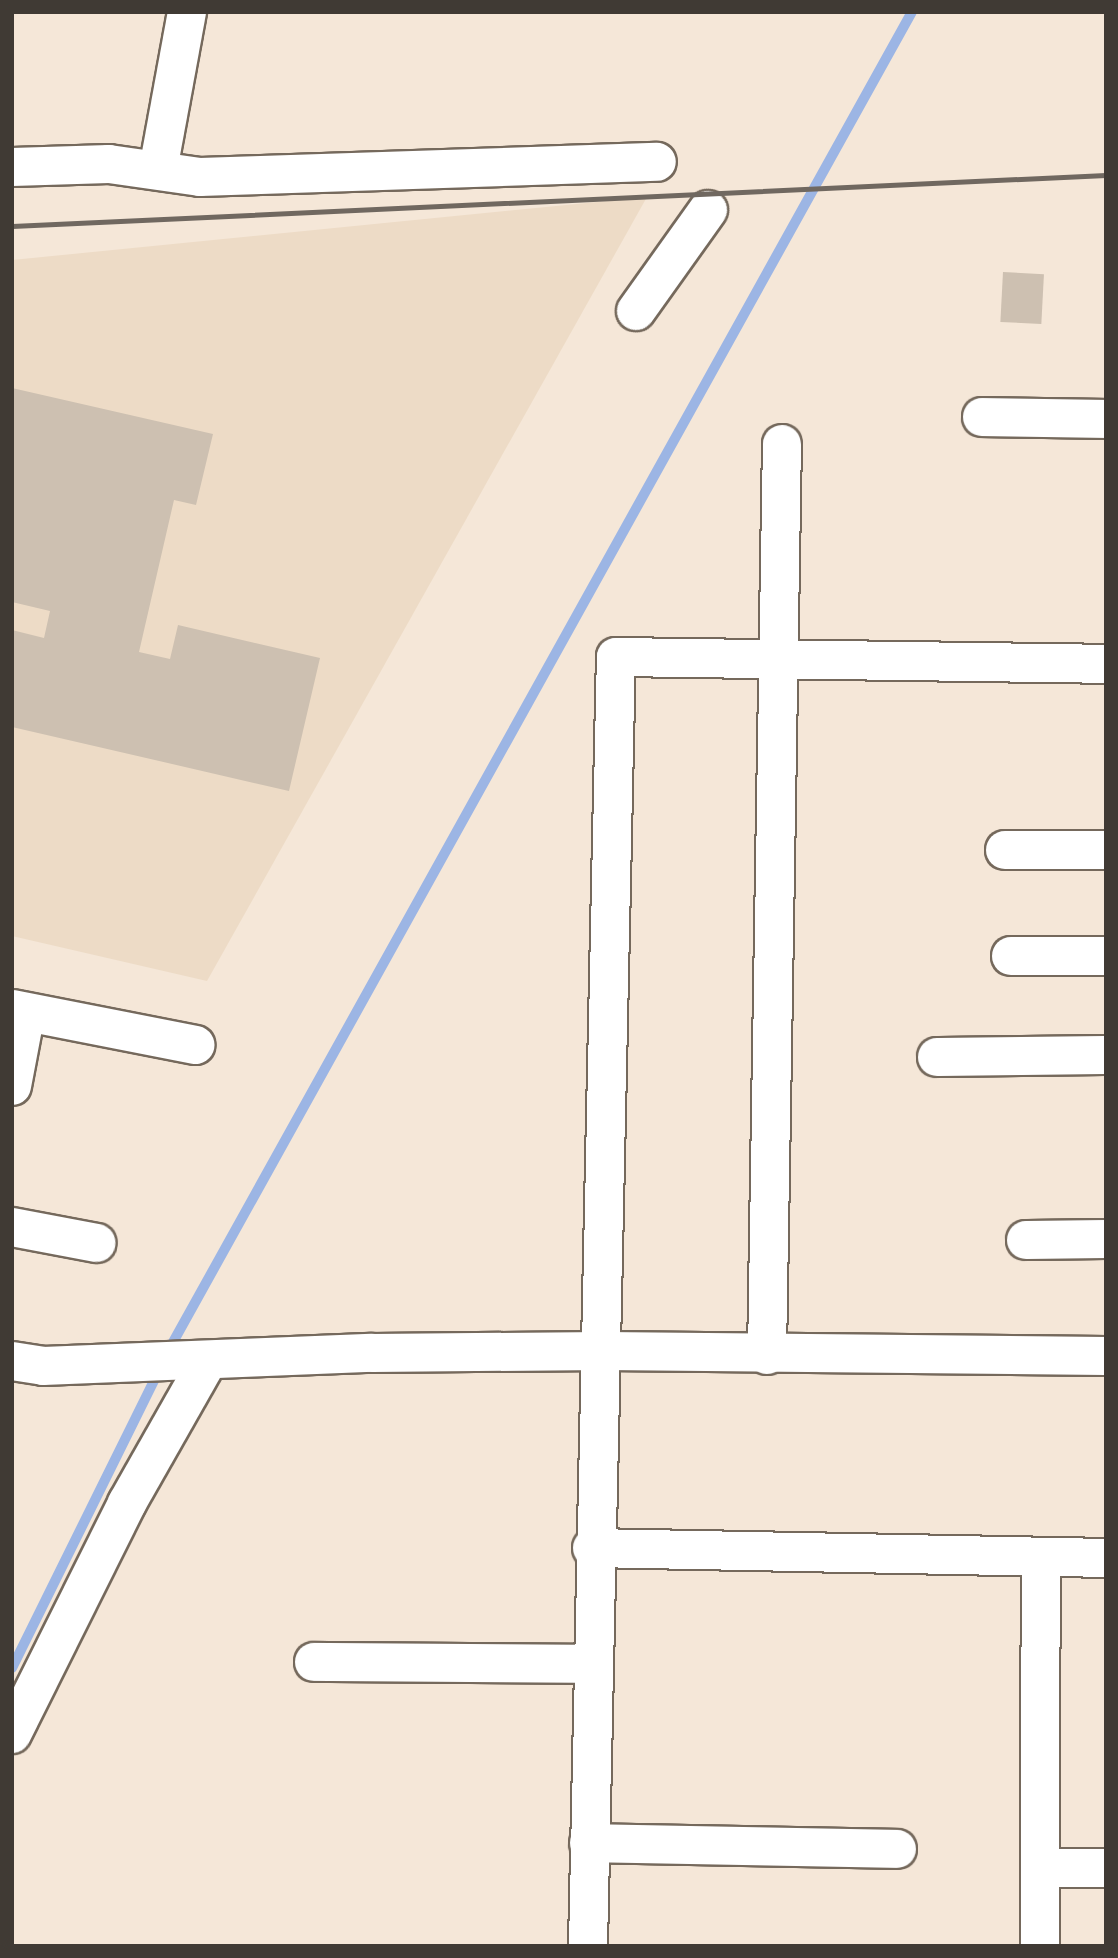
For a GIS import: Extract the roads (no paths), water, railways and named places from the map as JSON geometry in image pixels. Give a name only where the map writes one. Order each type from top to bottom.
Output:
[{"type":"street","points":[[159,170],[187,12]]},
{"type":"street","points":[[12,167],[109,164],[200,177],[657,162]]},
{"type":"street","points":[[636,311],[708,210]]},
{"type":"street","points":[[982,417],[1106,419]]},
{"type":"street","points":[[768,1355],[782,443]]},
{"type":"street","points":[[588,1946],[592,1548],[604,1351],[616,657],[1106,664]]},
{"type":"street","points":[[1005,850],[1106,850]]},
{"type":"street","points":[[1011,956],[1106,956]]},
{"type":"street","points":[[12,1086],[19,1011],[196,1045]]},
{"type":"street","points":[[937,1057],[1106,1055]]},
{"type":"street","points":[[12,1227],[97,1243]]},
{"type":"street","points":[[1026,1240],[1106,1239]]},
{"type":"street","points":[[12,1361],[43,1366],[604,1351],[768,1355],[1106,1356]]},
{"type":"street","points":[[12,1734],[127,1503],[207,1362]]},
{"type":"street","points":[[592,1548],[1106,1558]]},
{"type":"street","points":[[1040,1946],[1041,1557]]},
{"type":"street","points":[[314,1662],[591,1664]]},
{"type":"street","points":[[589,1843],[897,1849]]},
{"type":"street","points":[[1041,1868],[1106,1868]]},
{"type":"waterway","points":[[167,1353],[912,12]]},
{"type":"waterway","points":[[12,1668],[159,1370]]},
{"type":"railway","points":[[12,226],[1106,175]]}]
